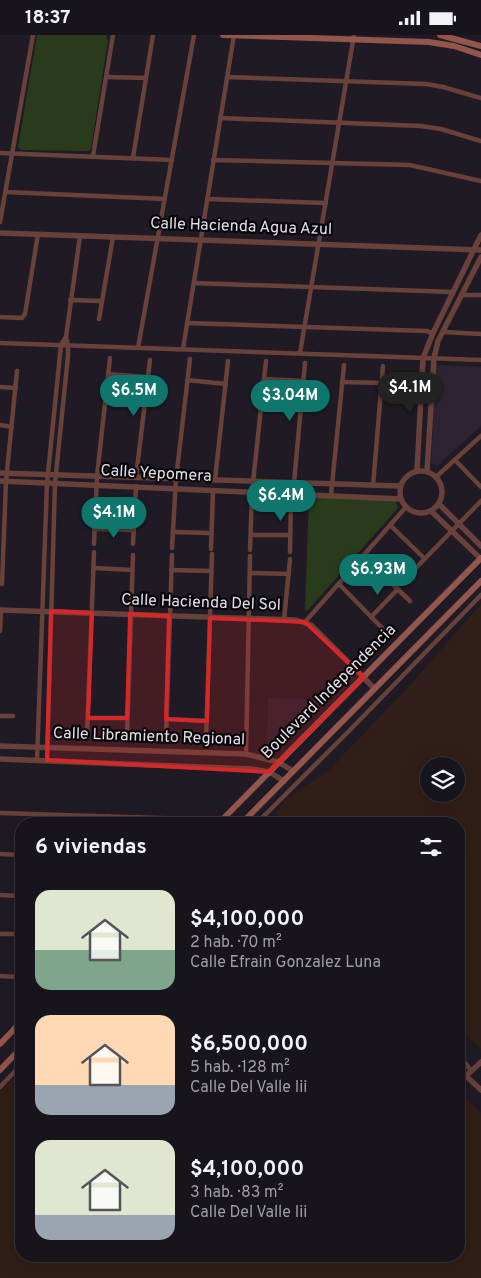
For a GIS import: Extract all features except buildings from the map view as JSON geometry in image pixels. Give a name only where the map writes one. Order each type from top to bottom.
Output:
[{"type":"main road","points":[[223,35],[354,37],[434,43],[454,46],[481,55]]},
{"type":"main road","points":[[440,35],[464,38],[481,46]]},
{"type":"main road","name":"Boulevard Independencia","points":[[225,817],[481,558]]},
{"type":"main road","name":"Boulevard Independencia","points":[[248,817],[481,581]]},
{"type":"main road","points":[[0,1044],[15,1028]]},
{"type":"main road","points":[[0,1070],[15,1054]]},
{"type":"street","points":[[0,222],[33,35]]},
{"type":"street","points":[[93,156],[113,35]]},
{"type":"street","points":[[134,158],[154,35]]},
{"type":"street","points":[[138,348],[194,35]]},
{"type":"street","points":[[183,349],[234,35]]},
{"type":"street","points":[[300,353],[354,37]]},
{"type":"street","points":[[107,77],[146,78]]},
{"type":"street","points":[[227,77],[434,85],[481,98]]},
{"type":"street","points":[[220,118],[430,127],[481,141]]},
{"type":"street","points":[[0,153],[172,160]]},
{"type":"street","points":[[214,159],[410,165],[481,181]]},
{"type":"street","points":[[6,192],[165,199]]},
{"type":"street","points":[[207,199],[326,203]]},
{"type":"street","name":"Calle Hacienda Agua Azul","points":[[0,233],[478,250]]},
{"type":"street","points":[[0,317],[24,316],[38,234]]},
{"type":"street","points":[[417,471],[423,358],[453,292],[478,250],[481,235]]},
{"type":"street","points":[[47,760],[55,483],[68,345],[66,337],[80,236]]},
{"type":"street","points":[[99,319],[113,237]]},
{"type":"street","points":[[427,471],[434,358],[438,341],[481,257]]},
{"type":"street","points":[[194,283],[453,292]]},
{"type":"street","points":[[462,295],[481,295]]},
{"type":"street","points":[[70,300],[101,301]]},
{"type":"street","points":[[187,323],[426,331],[433,333],[438,341]]},
{"type":"street","points":[[444,332],[481,334]]},
{"type":"street","points":[[37,760],[47,474],[61,345],[66,337]]},
{"type":"street","points":[[0,343],[481,360]]},
{"type":"street","points":[[94,544],[96,485],[110,358]]},
{"type":"street","points":[[172,548],[175,489],[190,359]]},
{"type":"street","points":[[136,477],[150,360]]},
{"type":"street","points":[[215,481],[228,361]]},
{"type":"street","points":[[250,550],[252,491],[266,361]]},
{"type":"street","points":[[294,483],[305,363]]},
{"type":"street","points":[[331,495],[344,365]]},
{"type":"street","points":[[372,486],[383,366]]},
{"type":"street","points":[[2,584],[3,473],[12,427],[17,371]]},
{"type":"street","points":[[108,374],[148,377]]},
{"type":"street","points":[[264,379],[304,381]]},
{"type":"street","points":[[187,380],[226,384]]},
{"type":"street","points":[[342,382],[382,383]]},
{"type":"street","points":[[0,387],[16,387]]},
{"type":"street","points":[[0,425],[12,427]]},
{"type":"street","points":[[436,477],[481,436]]},
{"type":"street","points":[[454,460],[481,487]]},
{"type":"street","points":[[417,471],[427,471],[436,477],[442,487],[442,499],[431,511],[415,512],[406,507],[401,499],[400,487],[405,478],[417,471]]},
{"type":"street","name":"Calle Yepomera","points":[[3,473],[400,487]]},
{"type":"street","name":"Calle Yepomera","points":[[3,481],[401,499]]},
{"type":"street","points":[[133,544],[136,486]]},
{"type":"street","points":[[206,740],[213,490]]},
{"type":"street","points":[[290,552],[291,493]]},
{"type":"street","points":[[411,573],[481,501]]},
{"type":"street","points":[[439,504],[481,546]]},
{"type":"street","points":[[374,688],[317,630],[305,622],[406,507]]},
{"type":"street","points":[[431,511],[481,558]]},
{"type":"street","points":[[390,525],[425,559]]},
{"type":"street","points":[[94,529],[134,530]]},
{"type":"street","points":[[173,531],[212,533]]},
{"type":"street","points":[[251,535],[290,535]]},
{"type":"street","points":[[87,735],[94,552]]},
{"type":"street","points":[[127,736],[133,555]]},
{"type":"street","points":[[166,738],[172,555]]},
{"type":"street","points":[[246,754],[250,556]]},
{"type":"street","points":[[363,556],[410,601]]},
{"type":"street","points":[[284,620],[290,559]]},
{"type":"street","points":[[94,568],[132,570]]},
{"type":"street","points":[[171,570],[211,571]]},
{"type":"street","points":[[250,573],[289,574]]},
{"type":"street","points":[[339,584],[383,629]]},
{"type":"street","points":[[371,617],[398,589]]},
{"type":"street","points":[[265,815],[481,595]]},
{"type":"street","points":[[0,610],[0,631]]},
{"type":"street","name":"Calle Hacienda Del Sol","points":[[0,610],[248,618],[305,622]]},
{"type":"street","points":[[414,648],[422,656]]},
{"type":"street","points":[[0,716],[13,716]]},
{"type":"street","points":[[88,717],[127,718]]},
{"type":"street","points":[[166,719],[207,721]]},
{"type":"street","name":"Calle Libramiento Regional","points":[[0,746],[246,754],[278,762],[293,771]]},
{"type":"street","name":"Calle Libramiento Regional","points":[[0,759],[252,769],[269,772],[284,781]]},
{"type":"street","points":[[0,813],[127,817]]},
{"type":"street","points":[[0,854],[15,855]]},
{"type":"street","points":[[0,895],[15,896]]},
{"type":"street","points":[[0,934],[15,935]]},
{"type":"street","points":[[0,976],[15,977]]},
{"type":"street","points":[[465,1078],[481,1061]]},
{"type":"street","points":[[465,1065],[481,1090]]},
{"type":"street","points":[[0,1087],[15,1071]]},
{"type":"highlighted area","points":[[51,611],[92,613],[88,718],[127,718],[130,614],[169,616],[166,719],[207,721],[210,618],[305,622],[364,677],[269,772],[47,760]]},
{"type":"shaded area","points":[[436,365],[481,367],[481,426],[437,466],[431,463]]},
{"type":"shaded area","points":[[481,604],[481,1049],[465,1034],[465,817],[278,817],[276,812],[286,799],[329,770],[409,686]]},
{"type":"shaded area","points":[[268,698],[320,700],[273,746],[267,744]]},
{"type":"shaded area","points":[[15,1076],[15,1262],[465,1262],[465,1097],[481,1113],[481,1278],[0,1278],[0,1091]]},
{"type":"green space","points":[[37,35],[106,35],[108,40],[91,149],[88,151],[21,150],[18,147]]},
{"type":"green space","points":[[309,496],[395,499],[398,508],[308,610],[305,611]]}]
